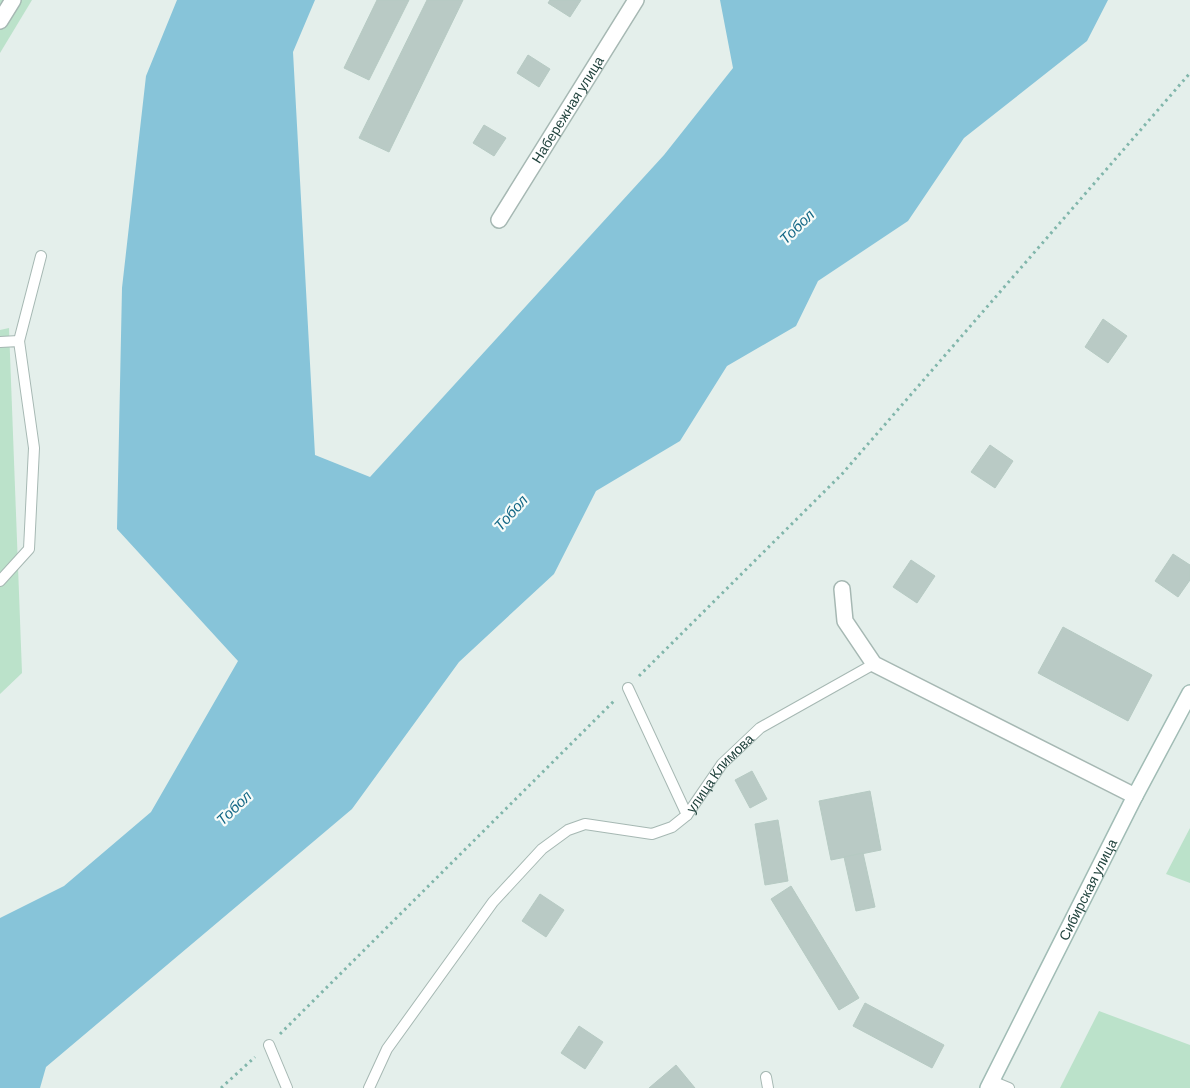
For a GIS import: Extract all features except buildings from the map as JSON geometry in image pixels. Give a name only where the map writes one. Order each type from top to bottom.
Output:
[{"type":"street","points":[[0,21],[13,0]]},
{"type":"street","name":"Набережная улица","points":[[498,220],[636,0]]},
{"type":"street","points":[[842,589],[845,621],[874,664],[1135,796]]},
{"type":"street","name":"Сибирская улица","points":[[990,1084],[1135,796],[1190,693]]},
{"type":"lane","points":[[0,581],[29,549],[34,448],[19,341],[41,256]]},
{"type":"lane","points":[[0,342],[19,341]]},
{"type":"lane","name":"улица Климова","points":[[687,815],[722,764],[760,728],[874,664]]},
{"type":"lane","name":"улица Климова","points":[[628,688],[687,815]]},
{"type":"lane","points":[[369,1088],[387,1049],[488,910],[542,849],[568,830],[585,824],[652,834],[672,828],[687,815]]},
{"type":"lane","points":[[269,1045],[287,1088]]},
{"type":"lane","points":[[766,1076],[768,1088]]},
{"type":"lane","points":[[990,1084],[1009,1088]]},
{"type":"path","points":[[221,1088],[269,1045],[842,474],[1190,74]]},
{"type":"green space","points":[[0,0],[32,0],[0,53]]},
{"type":"green space","points":[[9,328],[22,673],[0,694],[0,330]]},
{"type":"green space","points":[[1190,828],[1190,883],[1166,874]]},
{"type":"green space","points":[[1099,1011],[1190,1045],[1190,1088],[1060,1088]]},
{"type":"water","name":"Тобол","points":[[177,0],[315,0],[293,52],[315,455],[370,477],[664,155],[733,68],[720,0],[1108,0],[1087,41],[964,138],[908,221],[818,281],[796,326],[727,366],[680,441],[596,491],[554,574],[459,662],[352,809],[46,1067],[40,1088],[0,1088],[0,918],[64,886],[151,812],[238,661],[117,529],[122,288],[146,76]]}]
